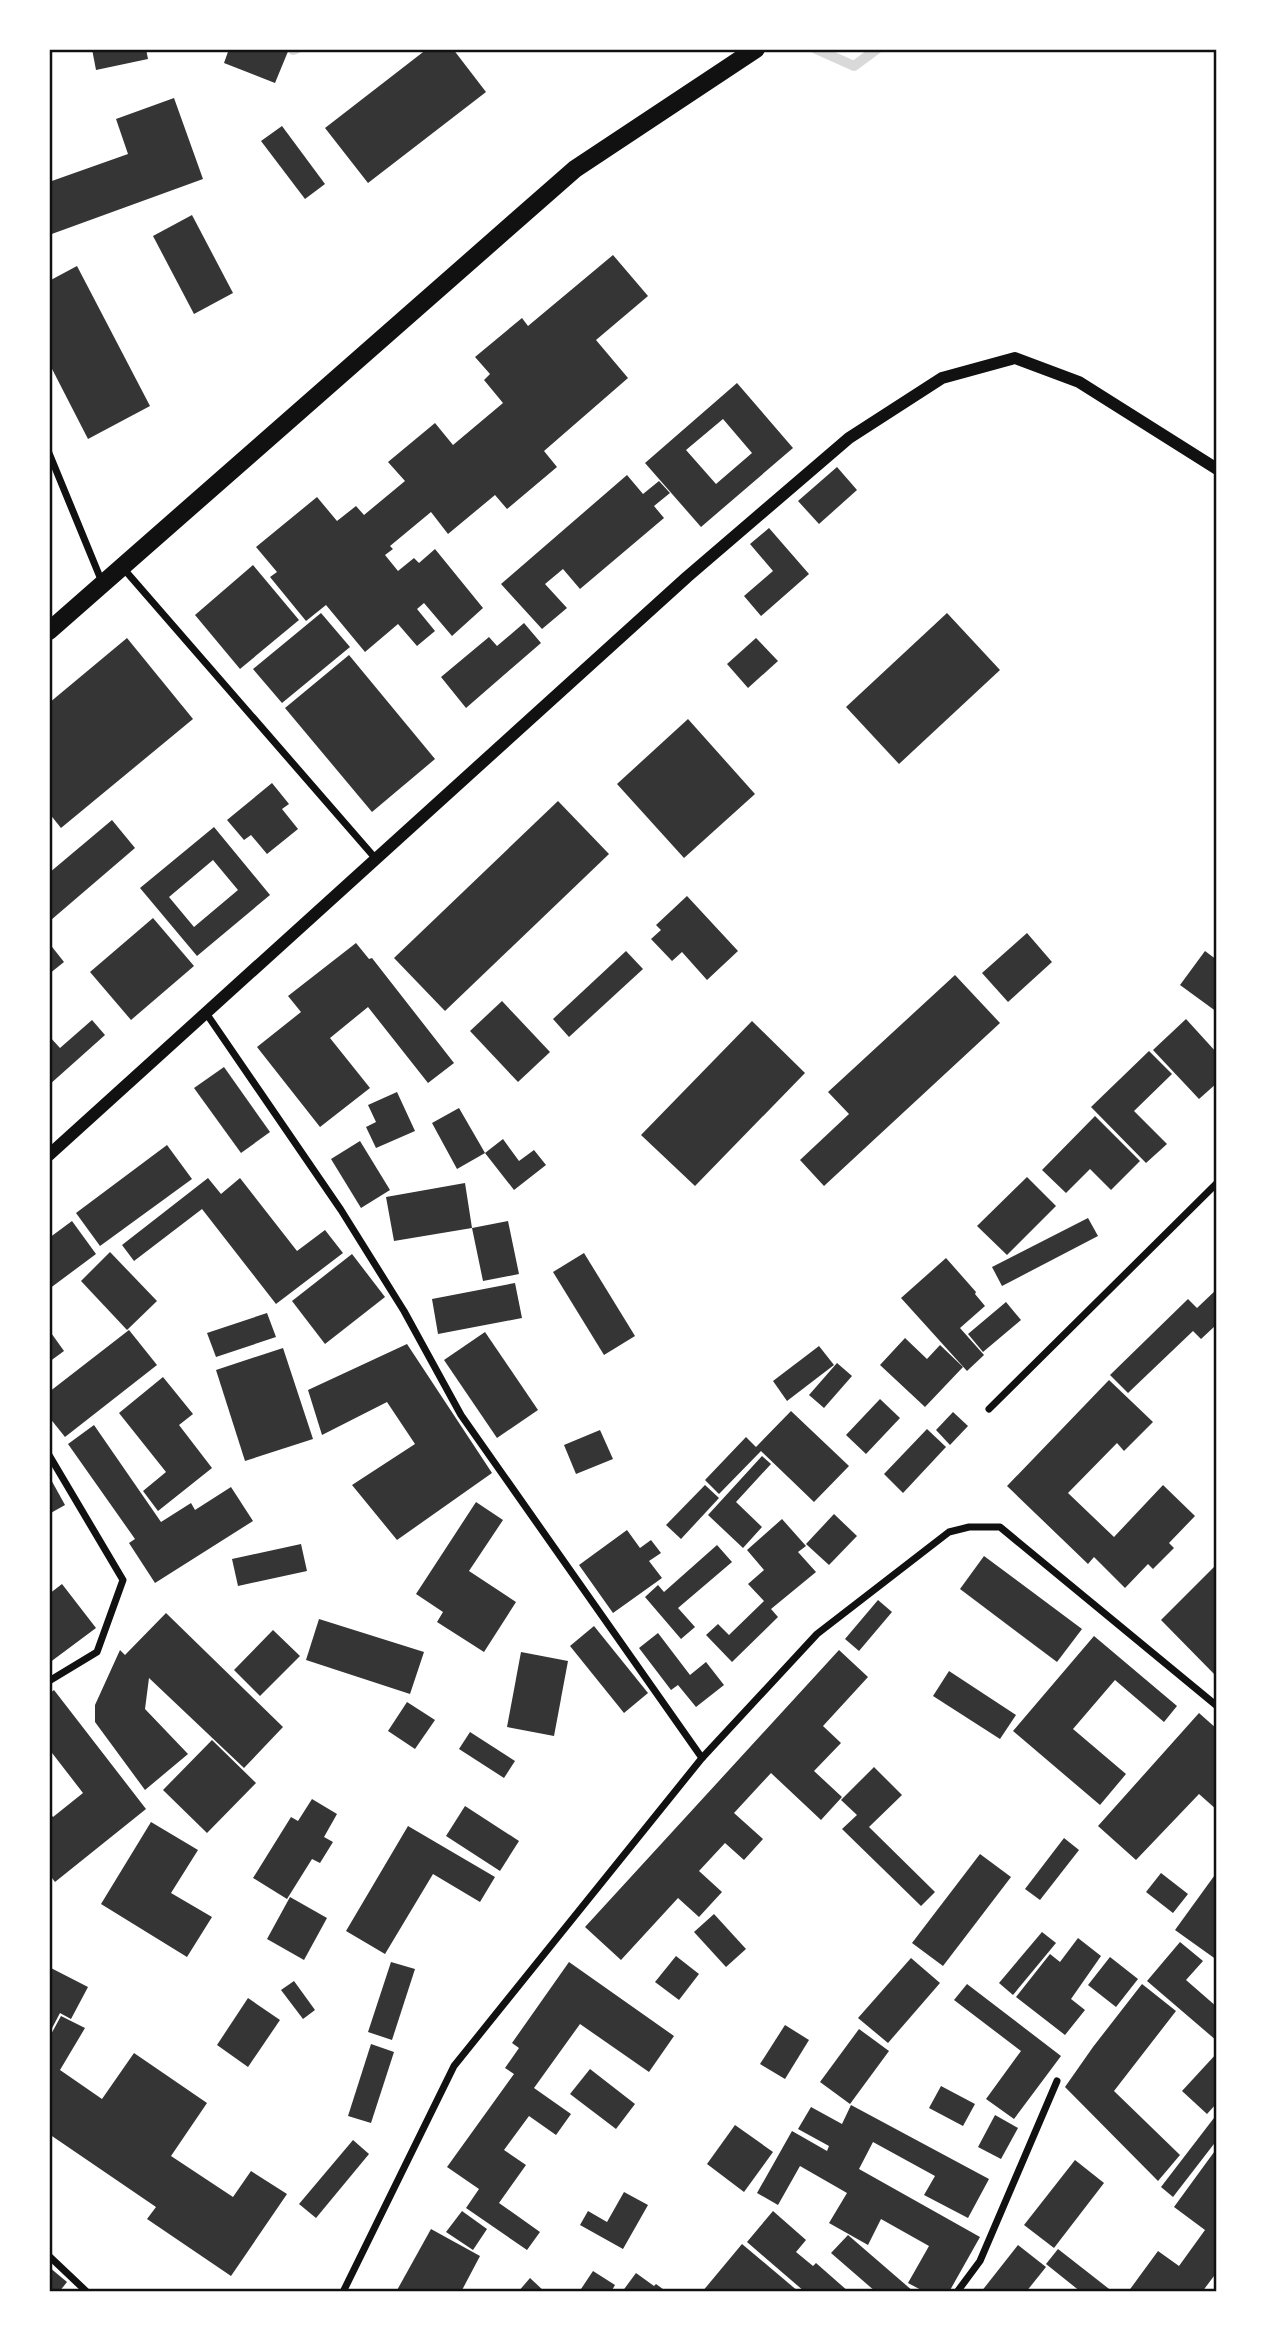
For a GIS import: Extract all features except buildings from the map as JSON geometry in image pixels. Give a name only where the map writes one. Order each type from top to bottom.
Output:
[{"type":"main road","points":[[49,631],[575,169],[756,49]]},
{"type":"street","points":[[49,1155],[687,577],[838,447],[942,378],[1016,358],[1079,382],[1217,469]]},
{"type":"street","points":[[49,453],[103,583]]},
{"type":"street","points":[[122,567],[376,859]]},
{"type":"street","points":[[206,1013],[341,1210],[404,1311],[461,1415],[702,1758]]},
{"type":"street","points":[[989,1409],[1217,1183]]},
{"type":"street","points":[[49,1455],[123,1580],[97,1652],[49,1681]]},
{"type":"street","points":[[343,2292],[454,2066],[702,1758],[817,1634],[949,1532],[969,1527],[1000,1527],[1217,1706]]},
{"type":"street","points":[[957,2292],[980,2261],[1057,2081]]},
{"type":"street","points":[[49,2256],[87,2292]]},
{"type":"waterway","points":[[816,49],[854,66],[877,49]]}]
